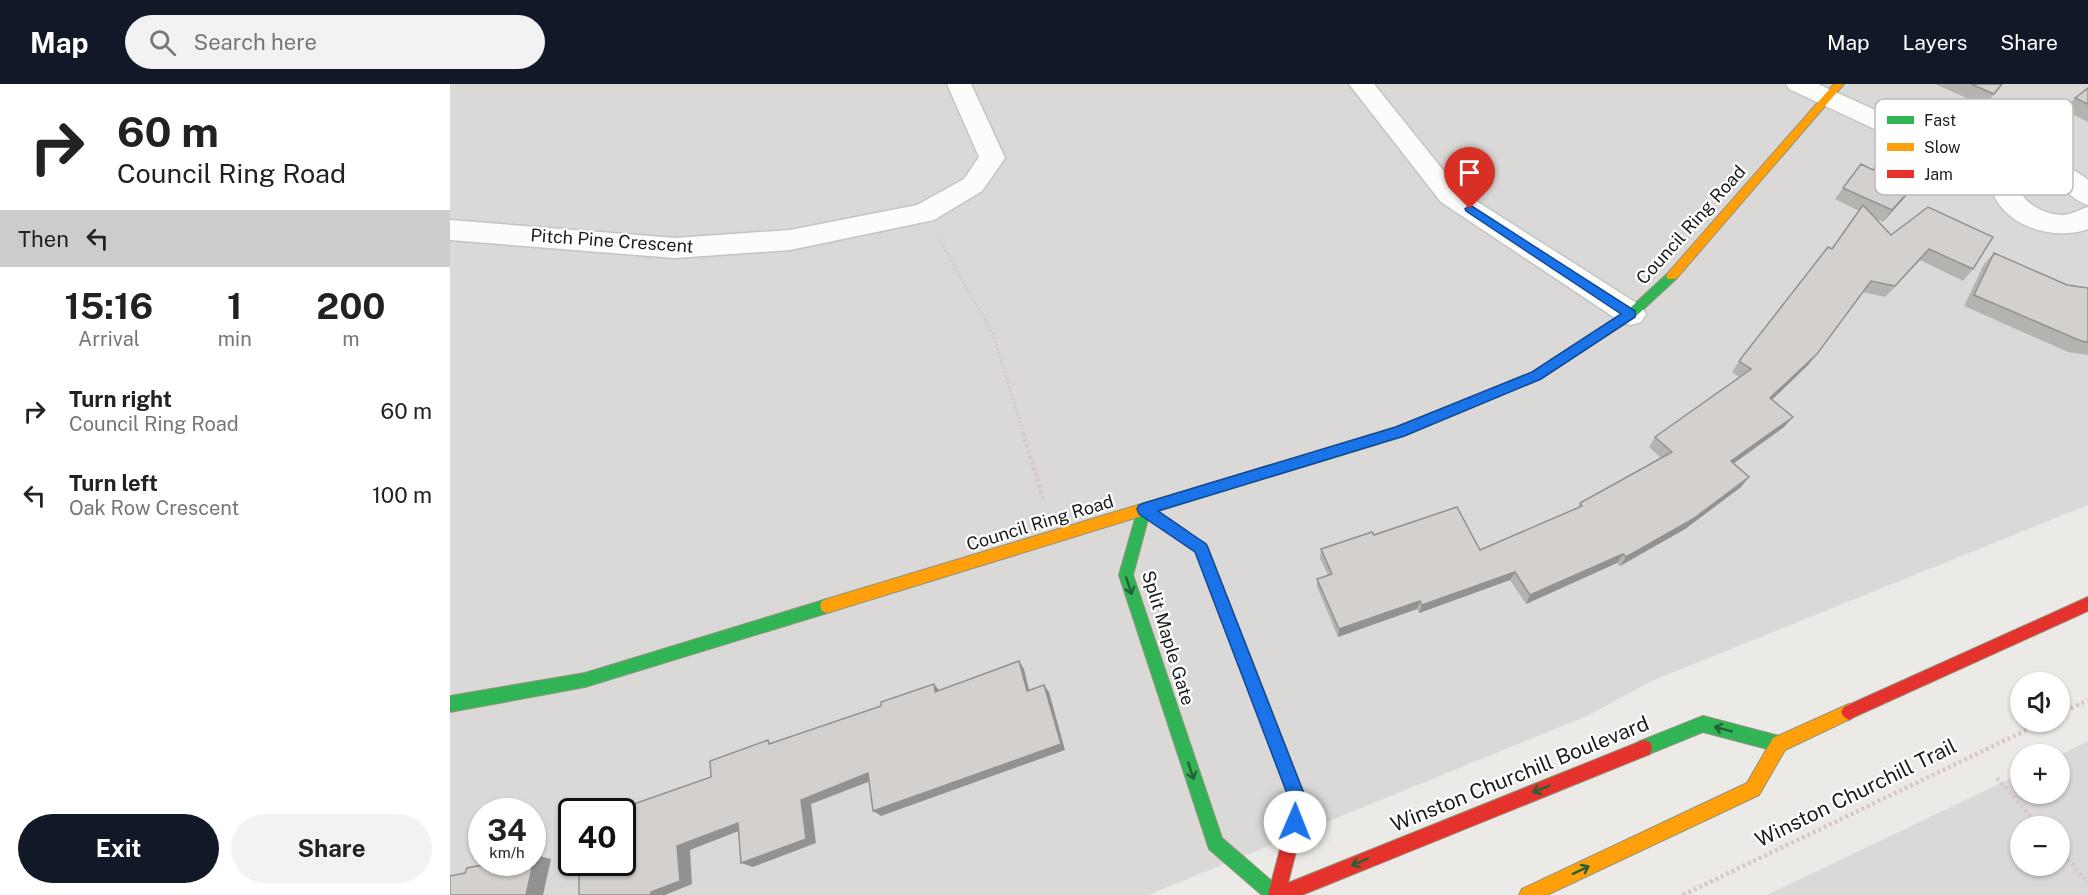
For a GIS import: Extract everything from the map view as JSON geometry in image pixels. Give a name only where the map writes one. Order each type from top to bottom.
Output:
[{"type":"street","name":"Pitch Pine Crescent","points":[[450,230],[675,248],[790,240],[924,213],[973,185],[992,158],[958,84]]},
{"type":"street","points":[[1361,84],[1450,196],[1630,314]]},
{"type":"street","points":[[1798,84],[1833,91],[1875,113]]},
{"type":"street","name":"Council Ring Road","points":[[450,704],[585,680],[1410,428],[1536,376],[1630,314],[1665,285],[1833,91]]},
{"type":"street","points":[[2073,181],[2082,187],[2088,196]]},
{"type":"street","points":[[2006,195],[2010,202],[2026,214],[2046,222],[2067,224],[2083,221],[2088,216]]},
{"type":"street","points":[[1144,509],[1201,548],[1300,804],[1277,895]]},
{"type":"street","name":"Split Maple Gate","points":[[1144,509],[1126,575],[1215,843],[1277,895]]},
{"type":"street","points":[[1528,895],[1753,789],[1779,744],[2088,604]]},
{"type":"street","name":"Winston Churchill Boulevard","points":[[1277,895],[1703,723],[1779,744]]},
{"type":"path","points":[[924,213],[993,334],[1044,501]]},
{"type":"path","points":[[2070,709],[2088,700]]},
{"type":"path","name":"Winston Churchill Trail","points":[[1683,895],[2022,732]]},
{"type":"path","points":[[1997,778],[2030,816]]},
{"type":"path","points":[[2070,862],[2088,883]]},
{"type":"shaded area","points":[[450,84],[2088,84],[2088,505],[1654,680],[1589,715],[1148,895],[450,895]]},
{"type":"shaded area","points":[[2088,741],[2088,895],[1767,895],[2010,779],[2010,804],[2070,804],[2070,750]]},
{"type":"building","points":[[1971,84],[2002,84],[1994,94]]},
{"type":"building","points":[[2088,88],[2088,104],[2075,98]]},
{"type":"building","points":[[1861,164],[1873,170],[1875,167],[1875,195],[1906,195],[1892,210],[1843,188]]},
{"type":"building","points":[[1863,205],[1891,235],[1928,207],[1993,237],[1973,269],[1929,249],[1895,286],[1871,281],[1817,354],[1770,398],[1793,417],[1731,461],[1749,477],[1693,519],[1626,557],[1623,554],[1530,595],[1515,572],[1422,605],[1420,601],[1339,629],[1317,579],[1332,574],[1321,549],[1372,532],[1374,535],[1457,507],[1480,550],[1582,506],[1580,503],[1672,452],[1655,437],[1751,369],[1739,361],[1828,247],[1832,249]]},
{"type":"building","points":[[1994,253],[2067,285],[2088,288],[2088,342],[1974,295]]},
{"type":"building","points":[[1019,661],[1027,691],[1044,685],[1061,744],[873,811],[868,773],[801,800],[806,839],[741,863],[738,823],[677,846],[680,881],[651,892],[651,895],[579,895],[579,876],[636,876],[636,803],[711,777],[710,761],[768,740],[769,744],[881,706],[881,702],[934,684],[935,692]]},
{"type":"building","points":[[467,868],[468,876],[530,876],[526,895],[450,895],[450,876],[465,873]]},
{"type":"traffic: fast","points":[[1148,508],[1399,432],[1536,376],[1631,314],[1672,276]]},
{"type":"traffic: fast","points":[[1182,535],[1144,509],[1126,575],[1215,843],[1275,895]]},
{"type":"traffic: fast","points":[[450,704],[585,680],[827,606]]},
{"type":"traffic: fast","points":[[1644,748],[1703,724],[1779,744]]},
{"type":"traffic: slow","points":[[1672,276],[1839,84]]},
{"type":"traffic: slow","points":[[827,606],[1148,508]]},
{"type":"traffic: slow","points":[[1528,895],[1753,789],[1779,744],[1849,712]]},
{"type":"traffic: jam","points":[[1182,535],[1201,548],[1300,804],[1277,895]]},
{"type":"traffic: jam","points":[[1849,712],[2088,604]]},
{"type":"traffic: jam","points":[[1281,895],[1644,748]]},
{"type":"route","points":[[1295,822],[1300,804],[1201,548],[1144,509],[1399,432],[1536,376],[1630,314],[1470,209]]}]
